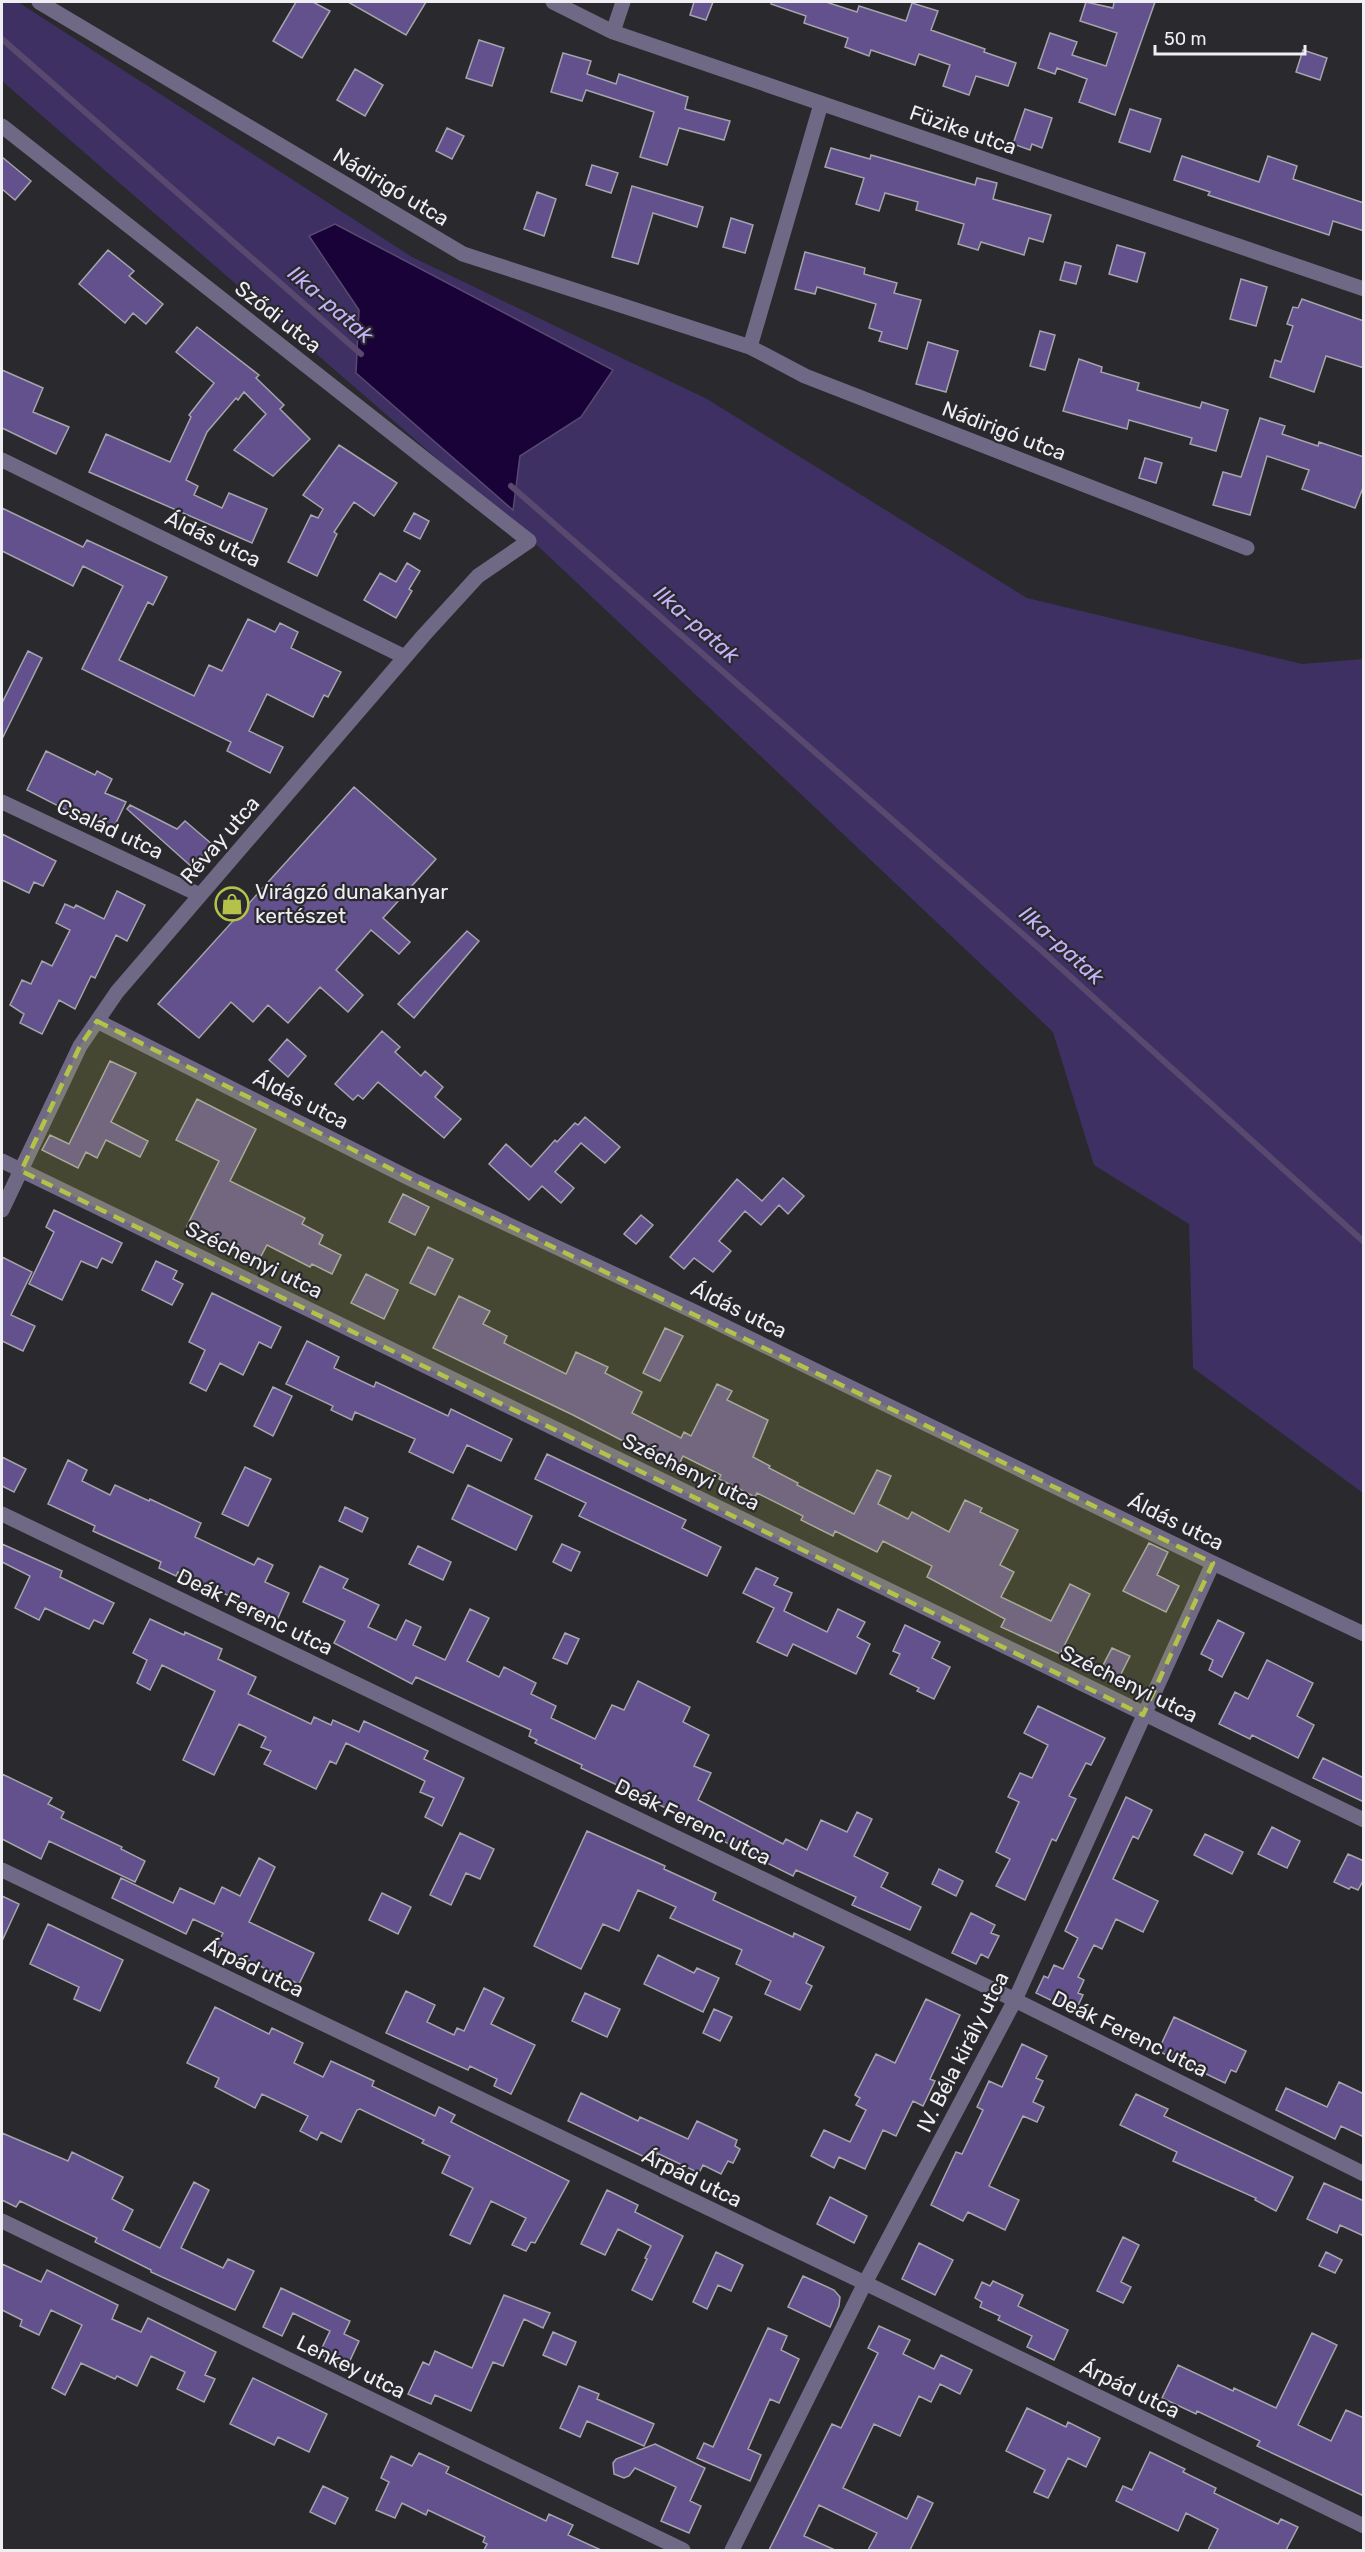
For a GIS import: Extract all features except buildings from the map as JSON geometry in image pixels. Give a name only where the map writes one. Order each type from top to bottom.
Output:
[{"type":"street","name":"Nádirigó utca","points":[[39,2],[463,255],[750,347],[805,376],[1247,548]]},
{"type":"street","name":"Füzike utca","points":[[553,2],[613,32],[1364,289]]},
{"type":"street","points":[[613,32],[623,2]]},
{"type":"street","points":[[750,347],[821,104]]},
{"type":"street","name":"Sződi utca","points":[[2,126],[529,541]]},
{"type":"street","name":"Áldás utca","points":[[2,460],[405,657]]},
{"type":"street","name":"Révay utca","points":[[2,1210],[80,1046],[117,992],[405,657],[478,576],[529,541]]},
{"type":"street","name":"Család utca","points":[[2,802],[200,895]]},
{"type":"street","name":"Áldás utca","points":[[97,1021],[413,1180],[695,1312],[1364,1634]]},
{"type":"street","name":"Széchenyi utca","points":[[2,1161],[1364,1820]]},
{"type":"street","name":"Deák Ferenc utca","points":[[2,1514],[1015,2000],[1364,2174]]},
{"type":"street","name":"IV. Béla király utca","points":[[732,2550],[865,2283],[1015,2000],[1213,1563]]},
{"type":"street","name":"Árpád utca","points":[[2,1870],[865,2283],[1364,2526]]},
{"type":"street","name":"Lenkey utca","points":[[2,2221],[683,2550]]},
{"type":"highlighted area","points":[[97,1021],[413,1180],[1213,1563],[1143,1715],[21,1171],[80,1046]]},
{"type":"shaded area","points":[[2,2],[18,2],[412,257],[707,399],[1027,598],[1302,664],[1363,659],[1363,1493],[1193,1368],[1189,1224],[1094,1165],[1053,1032],[540,548],[2,81]]},
{"type":"shaded area","points":[[335,224],[613,370],[581,417],[520,456],[513,510],[356,373],[359,310],[309,236]]},
{"type":"waterway","name":"Ilka-patak","points":[[2,39],[361,354]]},
{"type":"waterway","name":"Ilka-patak","points":[[511,486],[1041,950],[1364,1242]]},
{"type":"place","name":"Virágzó dunakanyar kertészet","points":[[232,904]]}]
